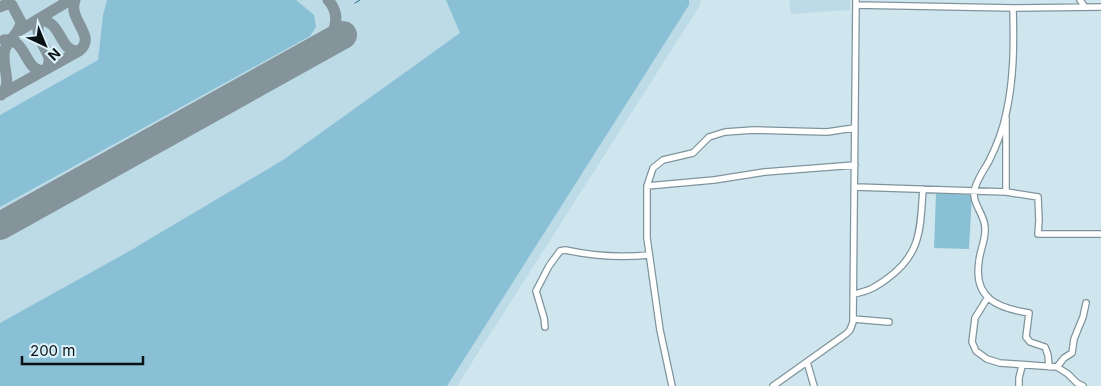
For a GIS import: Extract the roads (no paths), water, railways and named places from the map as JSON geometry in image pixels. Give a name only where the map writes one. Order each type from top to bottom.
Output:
[{"type":"street","points":[[1080,0],[1085,7]]},
{"type":"street","points":[[773,386],[846,334],[852,326],[854,294],[856,2],[992,3],[1013,8],[1101,6]]},
{"type":"street","points":[[1006,192],[1006,116],[1013,69],[1013,8]]},
{"type":"street","points":[[1006,116],[990,158],[974,190],[975,202],[985,229],[978,261],[978,276],[980,286],[988,297],[1002,308],[1029,313],[1026,337],[1030,342],[1045,347],[1049,367]]},
{"type":"street","points":[[672,386],[660,330],[647,238],[647,186],[653,168],[664,160],[693,153],[704,141],[713,135],[725,132],[754,130],[827,132],[854,128]]},
{"type":"street","points":[[647,186],[714,180],[765,172],[855,165]]},
{"type":"street","points":[[855,186],[974,190],[1035,196],[1039,199],[1038,234],[1101,234]]},
{"type":"street","points":[[854,294],[873,289],[897,271],[910,258],[918,238],[923,189]]},
{"type":"street","points":[[545,327],[536,291],[549,266],[560,251],[565,250],[597,256],[630,257],[649,255]]},
{"type":"street","points":[[988,297],[975,318],[972,337],[974,350],[987,359],[1022,366],[1057,367],[1083,386]]},
{"type":"street","points":[[1057,367],[1064,358],[1072,353],[1074,338],[1083,317],[1086,303]]},
{"type":"street","points":[[853,319],[889,322]]},
{"type":"street","points":[[807,362],[814,386]]},
{"type":"street","points":[[1019,386],[1022,366]]},
{"type":"waterway","points":[[355,3],[360,0]]}]
